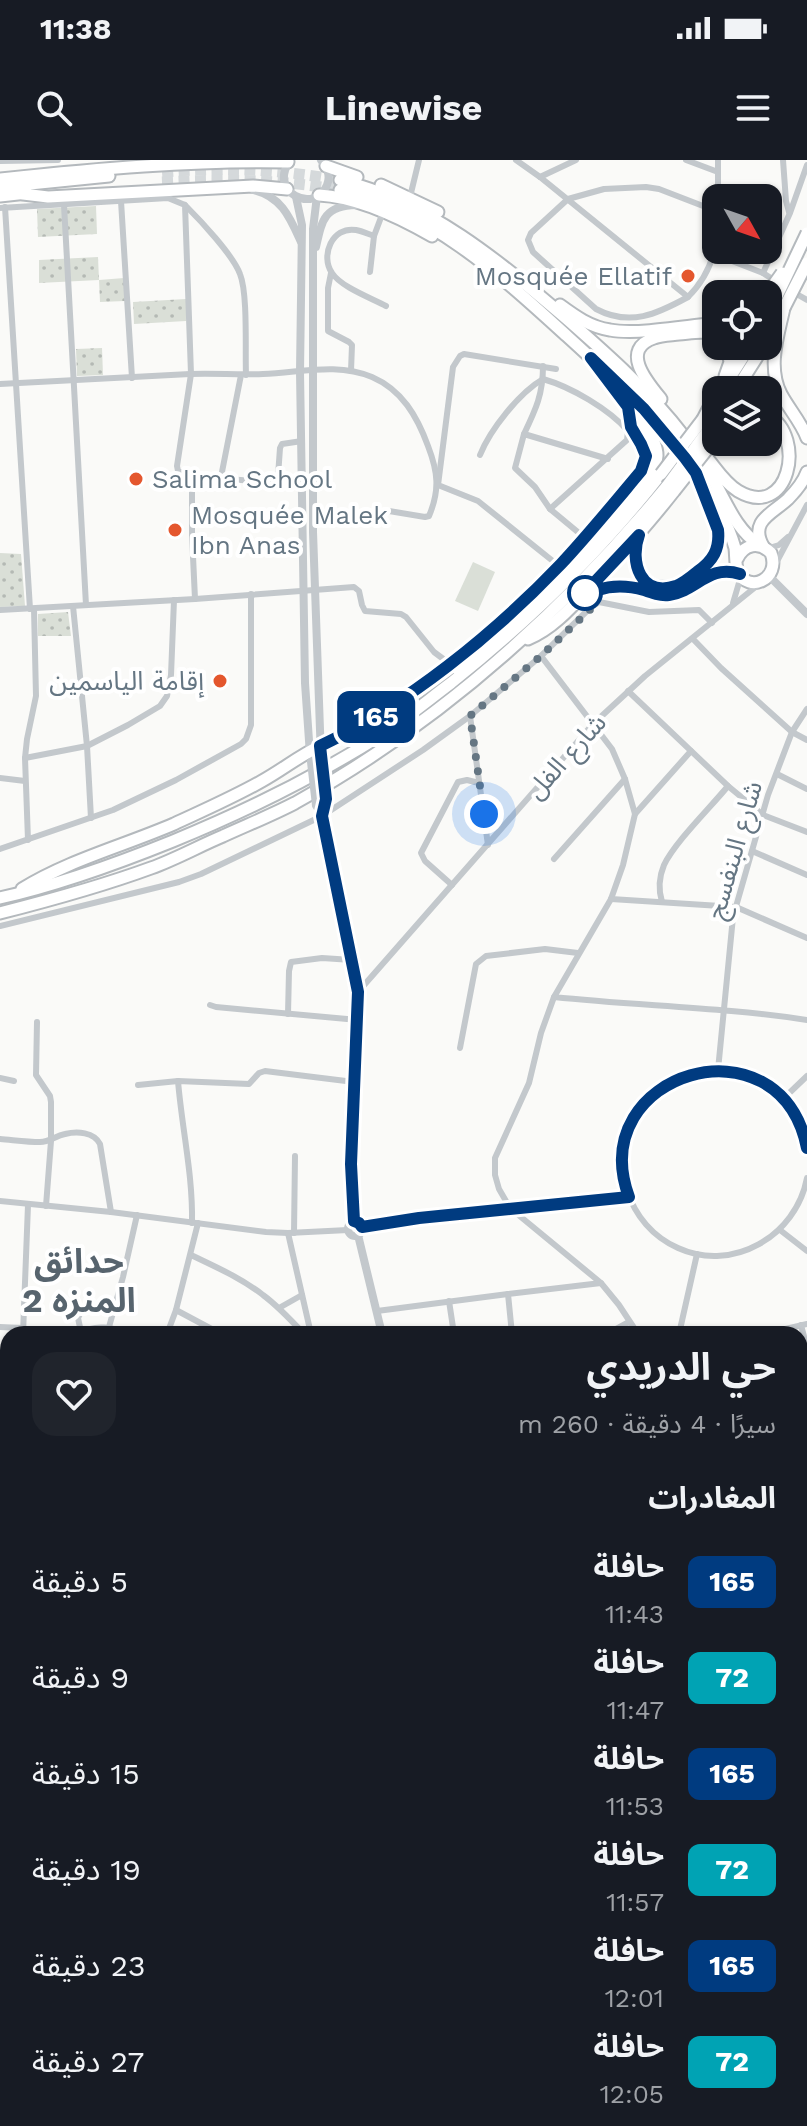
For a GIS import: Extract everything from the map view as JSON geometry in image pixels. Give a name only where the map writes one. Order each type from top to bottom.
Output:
[{"type":"highway","points":[[41,175],[66,160]]},
{"type":"highway","points":[[0,179],[217,162],[289,161]]},
{"type":"highway","points":[[15,178],[21,171],[22,162]]},
{"type":"highway","points":[[324,163],[410,197],[436,211],[468,232],[496,261]]},
{"type":"highway","points":[[0,187],[162,177],[23,194],[2,204]]},
{"type":"highway","points":[[702,452],[618,365],[477,246],[425,213],[380,192],[340,185],[430,226],[472,254],[591,358],[644,409],[696,473],[721,514],[732,538],[740,575]]},
{"type":"highway","points":[[23,194],[56,196],[262,186],[291,193]]},
{"type":"highway","points":[[318,195],[338,197],[414,226],[513,288]]},
{"type":"highway","points":[[779,280],[807,232]]},
{"type":"highway","points":[[782,285],[807,232]]},
{"type":"highway","points":[[782,312],[807,263]]},
{"type":"highway","points":[[512,274],[579,319],[610,330],[702,324]]},
{"type":"highway","points":[[784,308],[774,375],[782,396],[807,438]]},
{"type":"highway","points":[[577,601],[598,589],[609,587],[631,587],[672,595],[714,573],[730,571],[752,582],[768,576],[773,559],[738,525],[676,417],[638,366],[638,354],[645,343],[656,337],[702,331]]},
{"type":"highway","points":[[432,697],[454,671],[515,620],[563,571],[656,464],[653,439],[591,358]]},
{"type":"highway","points":[[706,456],[734,488],[749,495],[766,496],[784,489],[796,474],[801,456],[793,431],[782,421]]},
{"type":"highway","points":[[6,897],[65,882],[198,831],[285,791],[380,735],[500,644],[584,563],[661,474],[702,435]]},
{"type":"highway","points":[[520,642],[545,630],[639,535],[702,440]]},
{"type":"highway","points":[[0,913],[70,895],[154,867],[292,804],[352,770],[459,693],[520,642],[702,454]]},
{"type":"highway","points":[[763,547],[758,534],[763,520],[797,490],[807,472]]},
{"type":"highway","points":[[639,535],[635,544],[635,564],[638,573],[651,584],[658,587],[675,586],[707,565],[716,553],[719,537],[696,473]]},
{"type":"highway","points":[[737,559],[748,546],[763,547]]},
{"type":"highway","points":[[6,897],[65,866],[169,826],[232,797],[315,754]]},
{"type":"street","points":[[5,161],[58,160]]},
{"type":"street","points":[[410,197],[419,160]]},
{"type":"street","points":[[516,160],[688,297]]},
{"type":"street","points":[[540,177],[576,160]]},
{"type":"street","points":[[686,160],[718,172]]},
{"type":"street","points":[[718,160],[718,184]]},
{"type":"street","points":[[783,160],[790,213]]},
{"type":"street","points":[[289,161],[283,173],[301,216],[302,244],[300,372],[305,683],[315,754],[326,799],[322,816]]},
{"type":"street","points":[[291,193],[307,199],[324,190],[328,178],[324,163]]},
{"type":"street","points":[[763,273],[807,165]]},
{"type":"street","points":[[237,187],[262,192],[279,203],[289,215],[302,244]]},
{"type":"street","points":[[702,205],[670,192],[646,187],[604,189],[568,199],[531,233],[528,244],[596,309],[611,315],[639,317],[659,313],[688,297],[703,279],[710,264]]},
{"type":"street","points":[[318,195],[313,229],[316,805],[322,816],[358,992],[351,1164],[354,1221]]},
{"type":"street","points":[[28,840],[25,758],[36,696],[2,204],[64,205],[168,198],[185,205],[229,256],[241,275],[244,375],[221,477]]},
{"type":"street","points":[[121,201],[132,378]]},
{"type":"street","points":[[64,205],[86,605]]},
{"type":"street","points":[[185,205],[191,374],[177,469],[192,476],[259,483],[272,481],[278,476],[282,444],[302,441]]},
{"type":"street","points":[[313,255],[320,226],[327,214],[343,206],[362,205]]},
{"type":"street","points":[[370,272],[374,236],[383,212]]},
{"type":"street","points":[[374,236],[355,229],[344,231],[335,237],[326,259],[331,273],[340,282],[386,306]]},
{"type":"street","points":[[313,255],[326,259]]},
{"type":"street","points":[[740,264],[763,273],[807,300]]},
{"type":"street","points":[[331,273],[328,329],[352,345],[351,371]]},
{"type":"street","points":[[389,511],[429,516],[438,485],[453,367],[457,358],[464,354],[556,369]]},
{"type":"street","points":[[543,366],[541,397],[524,434],[515,468],[535,487],[550,509],[585,538]]},
{"type":"street","points":[[0,384],[191,374],[244,375],[314,369],[351,371],[391,388],[413,412],[432,456],[438,485]]},
{"type":"street","points":[[480,455],[497,424],[533,385],[543,379],[576,392],[615,418],[628,431],[627,440],[550,509]]},
{"type":"street","points":[[315,754],[375,718],[450,664],[504,618],[585,538],[641,471],[645,462],[645,450],[629,421],[628,407]]},
{"type":"street","points":[[524,434],[608,459]]},
{"type":"street","points":[[192,476],[195,599]]},
{"type":"street","points":[[438,485],[478,501],[559,566]]},
{"type":"street","points":[[807,505],[768,576],[807,614]]},
{"type":"street","points":[[799,520],[807,527]]},
{"type":"street","points":[[763,547],[779,545],[790,535]]},
{"type":"street","points":[[728,609],[737,593],[740,575]]},
{"type":"street","name":"شارع الفل","points":[[358,992],[593,724],[628,691],[768,576]]},
{"type":"street","points":[[0,610],[354,587],[365,611],[406,617],[434,652],[450,664]]},
{"type":"street","points":[[0,849],[113,810],[176,780],[246,739],[252,715],[251,594]]},
{"type":"street","points":[[25,758],[87,746],[160,706],[167,696],[171,675],[174,600]]},
{"type":"street","points":[[0,926],[179,882],[322,816],[470,716],[541,656],[590,608],[602,601],[649,612],[699,610],[712,623]]},
{"type":"street","points":[[73,606],[91,818]]},
{"type":"street","points":[[693,639],[792,732],[807,740]]},
{"type":"street","points":[[541,656],[612,749],[635,814]]},
{"type":"street","points":[[628,691],[763,815],[807,832]]},
{"type":"street","name":"شارع البنفسج","points":[[718,1070],[736,907],[768,795],[792,732],[807,709]]},
{"type":"street","points":[[470,716],[488,845]]},
{"type":"street","points":[[632,1326],[601,1283],[510,1208],[499,1189],[495,1158],[529,1083],[541,1033],[554,997],[611,899],[635,814],[691,751]]},
{"type":"street","points":[[777,774],[807,789]]},
{"type":"street","points":[[0,778],[25,781]]},
{"type":"street","points":[[554,859],[625,779]]},
{"type":"street","points":[[452,885],[425,861],[421,853],[458,782],[467,780],[479,783]]},
{"type":"street","points":[[662,902],[659,885],[664,865],[728,786]]},
{"type":"street","points":[[752,851],[807,875]]},
{"type":"street","points":[[611,899],[736,907],[807,938]]},
{"type":"street","points":[[460,1048],[476,964],[481,959],[545,949],[578,953]]},
{"type":"street","points":[[288,1014],[291,962],[322,958],[352,960]]},
{"type":"street","points":[[554,997],[724,1009],[807,1020]]},
{"type":"street","points":[[210,1005],[358,1020]]},
{"type":"street","points":[[37,1022],[36,1075],[50,1096],[51,1141],[46,1206]]},
{"type":"street","points":[[807,1148],[800,1125],[783,1099],[767,1086],[748,1076],[718,1070],[697,1072],[668,1084],[638,1112],[629,1131],[623,1172],[629,1197],[642,1220],[656,1235],[673,1246],[697,1254],[724,1256],[763,1243],[780,1230],[798,1205],[807,1178]]},
{"type":"street","points":[[138,1085],[178,1081],[249,1084],[265,1071],[354,1082]]},
{"type":"street","points":[[783,1099],[807,1076]]},
{"type":"street","points":[[0,1078],[14,1081]]},
{"type":"street","points":[[170,1326],[191,1255],[195,1223],[178,1081]]},
{"type":"street","points":[[0,1139],[42,1142],[64,1134],[90,1134],[99,1140],[111,1212]]},
{"type":"street","points":[[295,1156],[291,1233],[309,1326]]},
{"type":"street","points":[[348,1230],[352,1235],[419,1218],[629,1197]]},
{"type":"street","points":[[0,1201],[291,1233],[348,1230]]},
{"type":"street","points":[[23,1326],[28,1205]]},
{"type":"street","points":[[109,1326],[137,1215]]},
{"type":"street","points":[[348,1230],[354,1221]]},
{"type":"street","points":[[354,1221],[359,1223],[380,1326]]},
{"type":"street","points":[[780,1230],[807,1251]]},
{"type":"street","points":[[681,1326],[697,1254]]},
{"type":"street","points":[[191,1255],[233,1275],[262,1294],[296,1326]]},
{"type":"street","points":[[377,1311],[601,1283]]},
{"type":"street","points":[[508,1294],[511,1326]]},
{"type":"street","points":[[279,1308],[302,1295]]},
{"type":"street","points":[[449,1301],[453,1326]]},
{"type":"street","points":[[79,1326],[78,1318],[82,1310],[90,1308],[113,1312]]},
{"type":"street","points":[[176,1310],[206,1326]]},
{"type":"street","points":[[622,1326],[629,1322]]},
{"type":"shaded area","points":[[96,206],[97,234],[38,237],[37,209]]},
{"type":"shaded area","points":[[98,257],[99,280],[39,283],[39,260]]},
{"type":"shaded area","points":[[124,278],[125,301],[100,302],[99,280]]},
{"type":"shaded area","points":[[186,299],[186,321],[134,324],[133,302]]},
{"type":"shaded area","points":[[102,348],[103,375],[77,376],[76,349]]},
{"type":"shaded area","points":[[0,553],[21,554],[25,606],[0,607]]},
{"type":"shaded area","points":[[473,562],[495,572],[478,611],[455,601]]},
{"type":"shaded area","points":[[68,612],[71,636],[38,636],[38,614]]},
{"type":"tunnel","points":[[162,172],[251,170],[339,180]]},
{"type":"tunnel","points":[[162,182],[251,181],[340,190]]},
{"type":"bus line","name":"165","points":[[740,574],[730,571],[714,573],[672,595],[621,586],[598,589],[577,601],[639,535],[634,554],[638,573],[651,584],[667,588],[682,583],[707,565],[716,553],[719,537],[696,473],[644,409],[591,358],[628,407],[631,427],[645,450],[641,471],[559,566],[504,618],[416,690],[375,718],[320,746],[326,799],[322,816],[358,992],[351,1164],[354,1221],[362,1227],[419,1218],[629,1197],[623,1161],[633,1121],[660,1089],[697,1072],[718,1070],[738,1073],[767,1086],[783,1099],[795,1115],[807,1148]]},
{"type":"place","name":"Mosquée Ellatif","points":[[688,276]]},
{"type":"place","name":"Salima School","points":[[136,479]]},
{"type":"place","name":"Mosquée Malek Ibn Anas","points":[[175,530]]},
{"type":"place","name":"إقامة الياسمين","points":[[220,681]]},
{"type":"district","name":"حدائق المنزه 2","points":[[79,1280]]},
{"type":"route","points":[[484,814],[470,716],[596,604],[585,593]]}]
